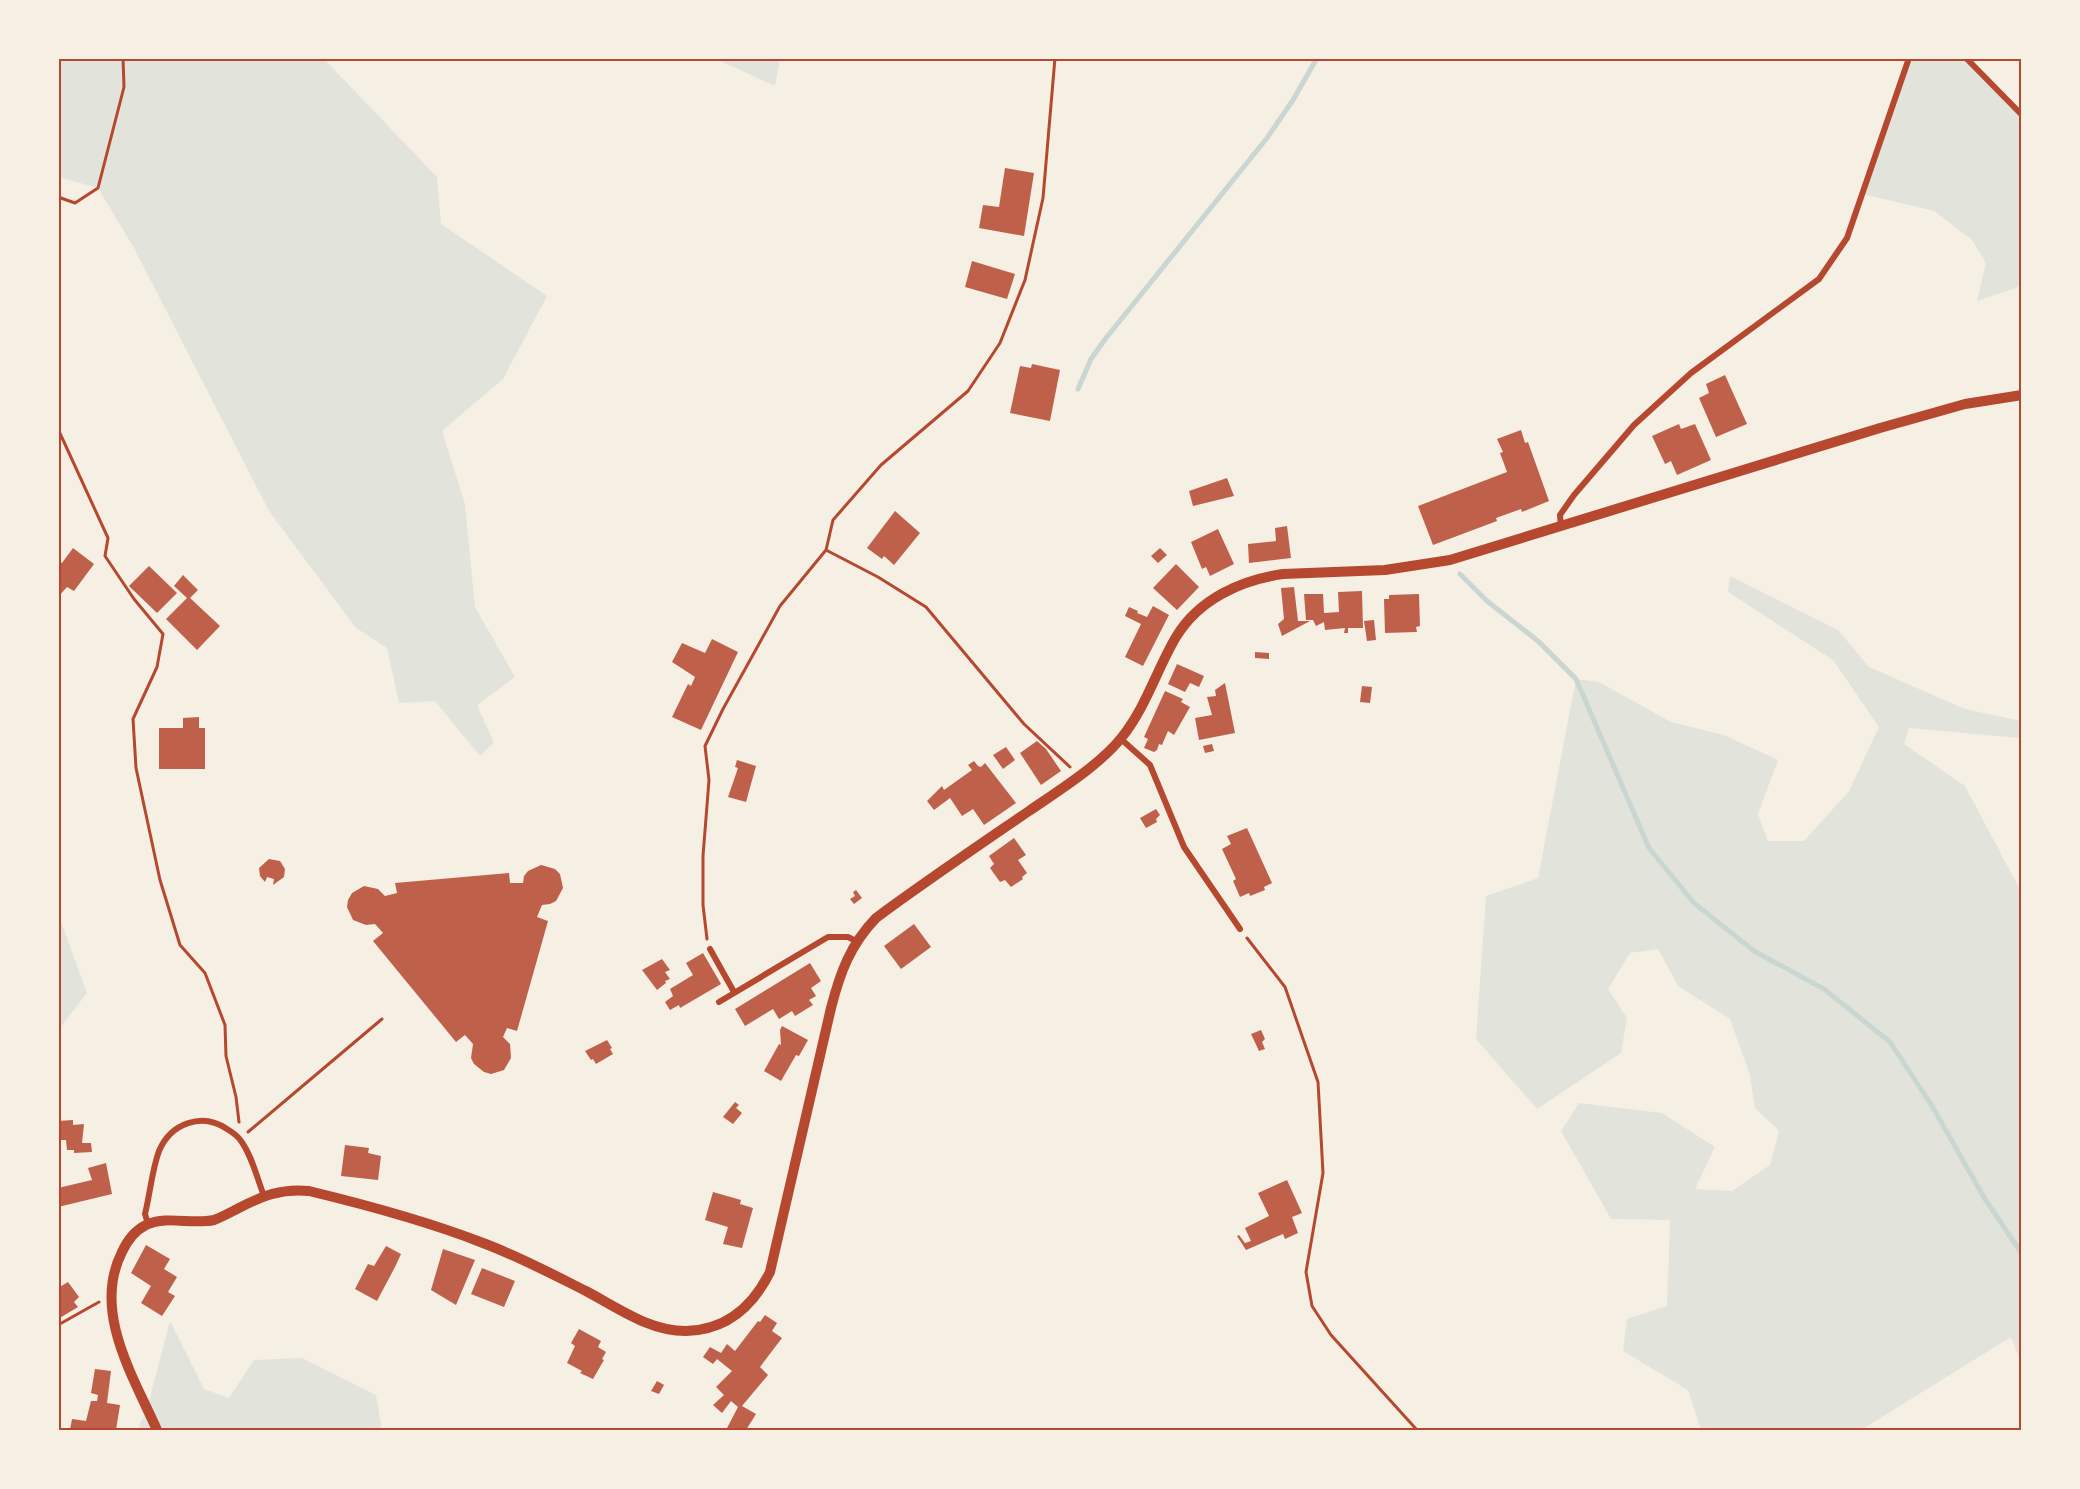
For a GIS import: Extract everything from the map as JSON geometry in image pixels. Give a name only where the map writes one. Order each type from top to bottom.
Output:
[{"type":"street","points":[[1561,527],[1560,515],[1598,465],[1634,425],[1691,373],[1819,279],[1847,238],[1909,58]]},
{"type":"street","points":[[1966,58],[2022,115]]},
{"type":"street","points":[[157,1431],[114,1328],[110,1296],[114,1270],[128,1240],[148,1224],[161,1220],[214,1220],[264,1196],[285,1190],[309,1191],[482,1242],[587,1292],[629,1315],[662,1328],[702,1330],[730,1320],[747,1308],[761,1290],[770,1272],[833,1000],[842,968],[856,941],[876,918],[1080,776],[1121,739],[1177,636],[1201,608],[1217,597],[1244,583],[1267,576],[1385,570],[1450,560],[1880,428],[1965,404],[2022,395]]},
{"type":"street","points":[[1121,739],[1150,765],[1184,847],[1240,929]]},
{"type":"street","points":[[719,1002],[828,937],[848,937],[856,941]]},
{"type":"street","points":[[710,949],[734,992]]},
{"type":"street","points":[[148,1224],[145,1214],[159,1152],[168,1135],[190,1122],[204,1119],[217,1123],[240,1139],[248,1152],[264,1196]]},
{"type":"path","points":[[58,197],[75,203],[98,188],[124,87],[123,58]]},
{"type":"path","points":[[710,949],[703,905],[703,856],[709,780],[705,746],[780,606],[826,550],[833,520],[881,465],[968,391],[1000,343],[1025,280],[1042,198],[1054,58]]},
{"type":"path","points":[[58,429],[108,538],[105,556],[134,599],[162,634],[157,667],[133,719],[136,768],[160,880],[180,945],[205,973],[225,1025],[226,1056],[236,1098],[240,1139]]},
{"type":"path","points":[[826,550],[878,577],[926,607],[1024,724],[1080,776]]},
{"type":"path","points":[[1240,929],[1285,987],[1318,1082],[1323,1173],[1306,1272],[1312,1306],[1331,1335],[1417,1431]]},
{"type":"path","points":[[240,1139],[382,1019]]},
{"type":"path","points":[[58,1325],[110,1296]]},
{"type":"shaded area","points":[[58,59],[324,59],[437,177],[441,224],[547,296],[503,379],[442,431],[465,504],[475,607],[515,677],[477,705],[494,743],[480,756],[435,701],[399,703],[387,648],[356,628],[269,511],[134,248],[98,188],[59,177]]},
{"type":"shaded area","points":[[716,59],[780,59],[775,86]]},
{"type":"shaded area","points":[[1909,59],[1966,59],[2021,115],[2021,286],[1977,301],[1986,263],[1972,240],[1934,211],[1863,194]]},
{"type":"shaded area","points":[[1730,576],[1838,630],[1869,667],[1965,709],[2021,721],[2019,738],[1909,728],[1904,744],[1965,786],[2017,884],[2021,886],[2021,1362],[2011,1337],[1861,1430],[1701,1430],[1688,1390],[1623,1351],[1627,1319],[1667,1306],[1670,1220],[1611,1219],[1561,1131],[1579,1103],[1662,1113],[1715,1147],[1695,1189],[1732,1191],[1770,1165],[1779,1131],[1755,1108],[1750,1075],[1730,1019],[1678,986],[1658,949],[1630,953],[1608,989],[1627,1018],[1621,1053],[1537,1109],[1476,1039],[1486,896],[1538,878],[1576,679],[1599,682],[1671,722],[1724,735],[1778,760],[1758,814],[1768,841],[1804,841],[1849,791],[1879,727],[1833,660],[1728,592]]},
{"type":"shaded area","points":[[59,916],[87,993],[58,1029]]},
{"type":"shaded area","points":[[170,1321],[204,1389],[229,1398],[254,1360],[302,1358],[376,1395],[382,1430],[132,1430],[138,1429],[147,1409]]},
{"type":"building","points":[[1005,168],[1034,173],[1024,236],[979,228],[983,205],[999,207]]},
{"type":"building","points":[[972,261],[1015,274],[1007,299],[965,287]]},
{"type":"building","points":[[1032,364],[1060,370],[1050,421],[1010,413],[1020,366],[1031,368]]},
{"type":"building","points":[[1725,375],[1747,424],[1716,437],[1699,398],[1709,393],[1706,384]]},
{"type":"building","points":[[1679,424],[1681,429],[1695,424],[1711,460],[1677,475],[1671,461],[1665,464],[1652,436]]},
{"type":"building","points":[[1521,430],[1525,443],[1528,442],[1549,501],[1522,512],[1521,509],[1496,518],[1497,521],[1433,545],[1418,506],[1507,472],[1500,453],[1503,452],[1497,439]]},
{"type":"building","points":[[1227,478],[1234,496],[1193,506],[1189,491]]},
{"type":"building","points":[[895,511],[920,533],[894,565],[884,556],[882,559],[867,548]]},
{"type":"building","points":[[1287,526],[1291,558],[1249,563],[1248,544],[1276,541],[1275,528]]},
{"type":"building","points":[[1218,529],[1234,564],[1210,576],[1206,567],[1202,569],[1191,542]]},
{"type":"building","points":[[73,548],[94,564],[74,591],[67,587],[58,597],[58,560],[62,563]]},
{"type":"building","points":[[1160,548],[1167,555],[1158,563],[1151,556]]},
{"type":"building","points":[[1176,564],[1199,587],[1177,610],[1153,588]]},
{"type":"building","points":[[149,566],[177,593],[157,613],[129,586]]},
{"type":"building","points":[[183,575],[198,590],[190,598],[220,626],[197,650],[166,619],[187,598],[174,586]]},
{"type":"building","points":[[1294,587],[1298,621],[1310,621],[1282,636],[1278,624],[1284,619],[1281,588]]},
{"type":"building","points":[[1362,591],[1363,628],[1348,628],[1348,633],[1344,633],[1345,628],[1325,630],[1324,622],[1316,626],[1313,620],[1306,620],[1304,594],[1323,594],[1324,613],[1339,612],[1338,592]]},
{"type":"building","points":[[1419,594],[1420,626],[1416,627],[1417,632],[1385,633],[1384,599],[1389,599],[1389,595]]},
{"type":"building","points":[[1153,606],[1169,615],[1143,666],[1125,657],[1141,624],[1125,616],[1129,607],[1147,617]]},
{"type":"building","points":[[1374,620],[1376,640],[1367,641],[1364,621]]},
{"type":"building","points":[[712,639],[738,652],[701,730],[672,717],[688,684],[691,686],[695,677],[672,662],[682,643],[705,653]]},
{"type":"building","points":[[1255,652],[1269,653],[1269,659],[1255,658]]},
{"type":"building","points":[[1177,664],[1204,676],[1199,687],[1190,683],[1185,692],[1168,684]]},
{"type":"building","points":[[1225,683],[1235,733],[1199,740],[1195,718],[1212,715],[1207,697],[1216,696],[1215,690]]},
{"type":"building","points":[[1362,686],[1372,687],[1370,703],[1360,702]]},
{"type":"building","points":[[1165,691],[1183,699],[1181,702],[1190,707],[1174,735],[1168,731],[1162,745],[1159,744],[1154,752],[1144,748],[1148,739],[1144,737]]},
{"type":"building","points":[[199,717],[199,728],[205,728],[205,769],[159,769],[159,728],[183,728],[183,718]]},
{"type":"building","points":[[1037,741],[1046,749],[1061,771],[1041,785],[1020,753]]},
{"type":"building","points":[[1212,744],[1214,751],[1205,753],[1203,746]]},
{"type":"building","points":[[1006,747],[1015,760],[1003,769],[993,755]]},
{"type":"building","points":[[737,760],[756,766],[746,802],[728,797],[738,768],[735,767]]},
{"type":"building","points":[[974,761],[981,767],[985,763],[1016,803],[984,825],[973,809],[962,816],[950,798],[934,810],[927,801],[942,786],[944,790],[972,770],[968,765]]},
{"type":"building","points":[[1156,809],[1160,815],[1156,819],[1157,822],[1146,828],[1140,818]]},
{"type":"building","points":[[1247,828],[1272,883],[1264,887],[1265,890],[1240,897],[1233,881],[1236,879],[1222,849],[1231,844],[1227,836]]},
{"type":"building","points":[[1014,838],[1026,855],[1018,860],[1027,873],[1022,877],[1023,879],[1011,887],[1005,880],[1000,882],[990,868],[994,864],[989,856]]},
{"type":"building","points":[[269,859],[280,861],[285,869],[284,877],[273,885],[274,879],[267,877],[265,882],[260,876],[259,868]]},
{"type":"building","points":[[541,865],[555,869],[560,874],[563,888],[556,901],[542,905],[537,917],[548,921],[517,1031],[507,1028],[503,1037],[510,1044],[511,1058],[504,1070],[491,1074],[484,1072],[474,1064],[471,1058],[473,1044],[465,1035],[456,1042],[373,941],[383,933],[375,924],[366,925],[353,920],[347,907],[348,900],[352,893],[364,886],[378,889],[385,896],[397,893],[395,883],[509,873],[510,883],[523,883],[528,871]]},
{"type":"building","points":[[856,890],[862,898],[854,904],[850,899],[855,896],[853,892]]},
{"type":"building","points":[[914,924],[931,947],[901,969],[884,946]]},
{"type":"building","points":[[703,953],[721,984],[680,1008],[679,1005],[670,1010],[665,1002],[673,996],[670,989],[693,975],[686,963]]},
{"type":"building","points":[[662,959],[670,970],[665,972],[670,979],[657,990],[642,970]]},
{"type":"building","points":[[810,963],[821,981],[811,988],[816,996],[809,1000],[813,1005],[795,1016],[792,1011],[779,1019],[773,1009],[745,1026],[735,1009]]},
{"type":"building","points":[[782,1026],[808,1040],[781,1081],[764,1071],[779,1044],[781,1045]]},
{"type":"building","points":[[1261,1030],[1265,1039],[1262,1042],[1265,1049],[1259,1051],[1251,1034]]},
{"type":"building","points":[[607,1040],[613,1054],[596,1064],[585,1051]]},
{"type":"building","points":[[735,1102],[739,1105],[736,1108],[742,1113],[733,1124],[723,1117]]},
{"type":"building","points":[[73,1120],[73,1125],[84,1124],[82,1143],[91,1143],[92,1152],[74,1153],[74,1150],[67,1150],[66,1140],[58,1140],[58,1121]]},
{"type":"building","points":[[345,1145],[369,1148],[368,1153],[381,1156],[378,1180],[341,1176]]},
{"type":"building","points":[[106,1163],[112,1194],[58,1207],[58,1188],[92,1180],[88,1168]]},
{"type":"building","points":[[1287,1180],[1302,1213],[1292,1217],[1298,1233],[1285,1239],[1283,1234],[1246,1250],[1237,1236],[1239,1235],[1245,1243],[1251,1241],[1245,1228],[1269,1216],[1258,1193]]},
{"type":"building","points":[[713,1192],[741,1200],[740,1204],[753,1208],[742,1248],[723,1244],[728,1227],[705,1220]]},
{"type":"building","points":[[146,1245],[170,1259],[164,1269],[177,1277],[168,1292],[175,1296],[162,1316],[141,1303],[151,1286],[131,1273]]},
{"type":"building","points":[[386,1246],[401,1254],[377,1301],[355,1289],[368,1264],[374,1266]]},
{"type":"building","points":[[443,1249],[475,1260],[456,1305],[431,1290]]},
{"type":"building","points":[[482,1268],[515,1281],[504,1307],[471,1294]]},
{"type":"building","points":[[68,1282],[79,1297],[74,1302],[78,1307],[58,1319],[58,1288]]},
{"type":"building","points":[[765,1315],[777,1323],[772,1331],[782,1338],[760,1367],[768,1375],[742,1406],[756,1414],[746,1430],[726,1430],[738,1407],[731,1401],[722,1413],[713,1405],[724,1395],[716,1387],[732,1371],[717,1359],[713,1364],[703,1357],[710,1347],[721,1353],[727,1344],[735,1351]]},
{"type":"building","points":[[579,1329],[601,1341],[598,1347],[606,1352],[593,1379],[567,1363],[575,1346],[571,1343]]},
{"type":"building","points":[[95,1369],[111,1371],[107,1403],[120,1405],[116,1430],[70,1430],[72,1419],[86,1421],[91,1401],[97,1401],[98,1395],[91,1393]]},
{"type":"building","points":[[657,1381],[664,1385],[659,1394],[651,1391]]},
{"type":"waterway","points":[[1078,389],[1091,359],[1106,338],[1267,138],[1293,100],[1317,58]]},
{"type":"waterway","points":[[1460,574],[1487,601],[1538,641],[1576,679],[1649,848],[1694,903],[1754,951],[1824,989],[1890,1042],[1932,1106],[1985,1199],[2022,1254]]}]
